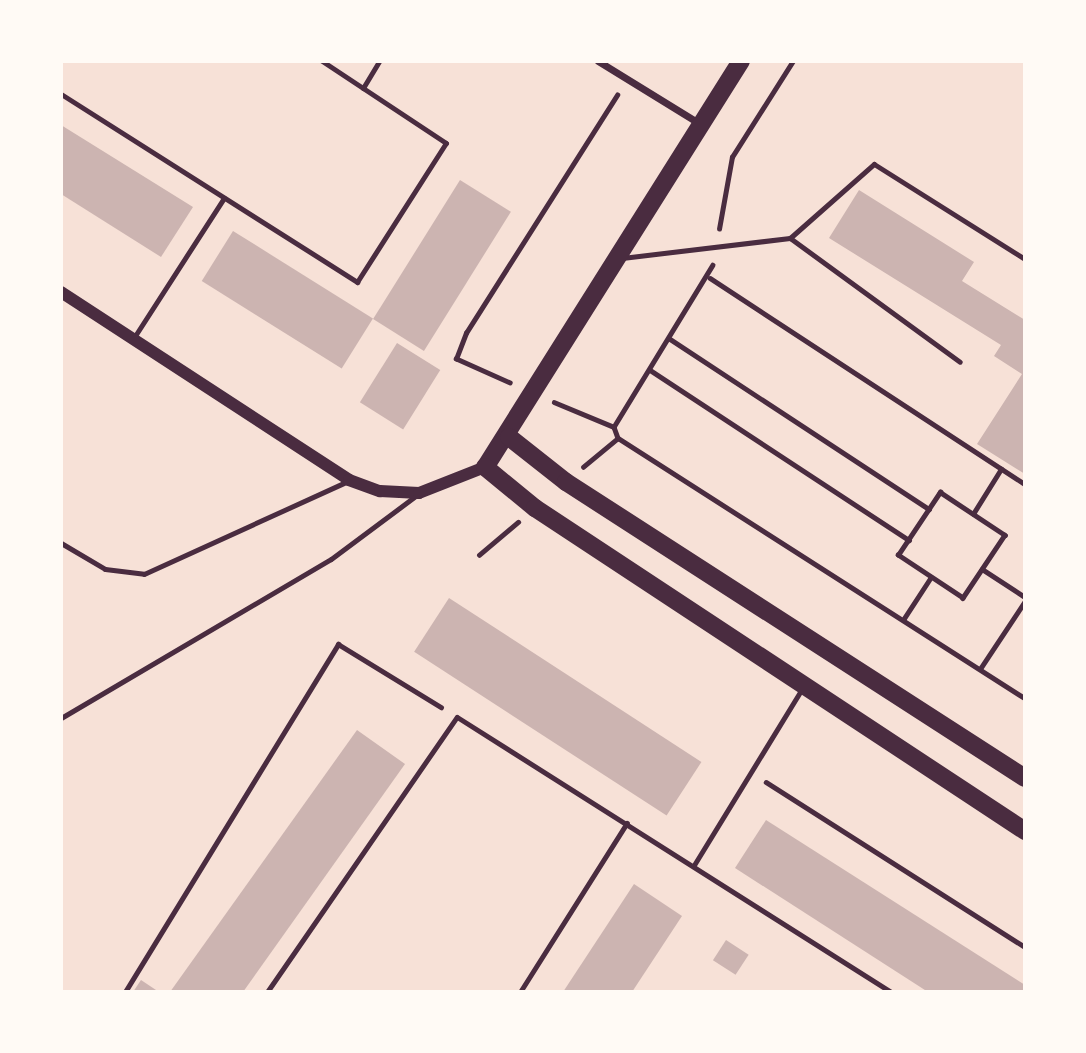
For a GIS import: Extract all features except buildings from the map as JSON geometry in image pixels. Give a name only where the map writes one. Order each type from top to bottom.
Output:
[{"type":"main road","points":[[741,61],[509,437],[485,467],[535,508],[1025,831]]},
{"type":"main road","points":[[509,437],[566,482],[1025,778]]},
{"type":"street","points":[[598,61],[702,125]]},
{"type":"street","points":[[61,292],[349,480],[380,491],[419,493],[485,467]]},
{"type":"lane","points":[[61,94],[357,282],[446,143],[322,61]]},
{"type":"lane","points":[[363,88],[379,61]]},
{"type":"lane","points":[[620,258],[715,250],[790,238],[874,164],[1025,259]]},
{"type":"lane","points":[[134,339],[224,198]]},
{"type":"lane","points":[[790,238],[960,362]]},
{"type":"lane","points":[[61,543],[106,569],[144,574],[349,480]]},
{"type":"lane","points":[[61,718],[331,559],[419,493]]},
{"type":"lane","points":[[694,864],[805,684]]},
{"type":"lane","points":[[267,992],[457,717],[694,864],[891,992]]},
{"type":"lane","points":[[520,992],[627,823]]},
{"type":"path","points":[[793,61],[732,157],[710,278],[614,427],[618,438],[1025,698]]},
{"type":"path","points":[[466,333],[627,79]]},
{"type":"path","points":[[710,278],[1025,484]]},
{"type":"path","points":[[670,339],[929,509]]},
{"type":"path","points":[[650,370],[909,540]]},
{"type":"path","points":[[973,514],[1002,469]]},
{"type":"path","points":[[940,492],[1004,535],[963,598],[898,555],[929,509],[940,492]]},
{"type":"path","points":[[981,669],[1025,599],[982,569]]},
{"type":"path","points":[[902,620],[931,577]]},
{"type":"path","points":[[125,992],[338,644],[457,717]]},
{"type":"path","points":[[751,773],[1025,947]]}]
